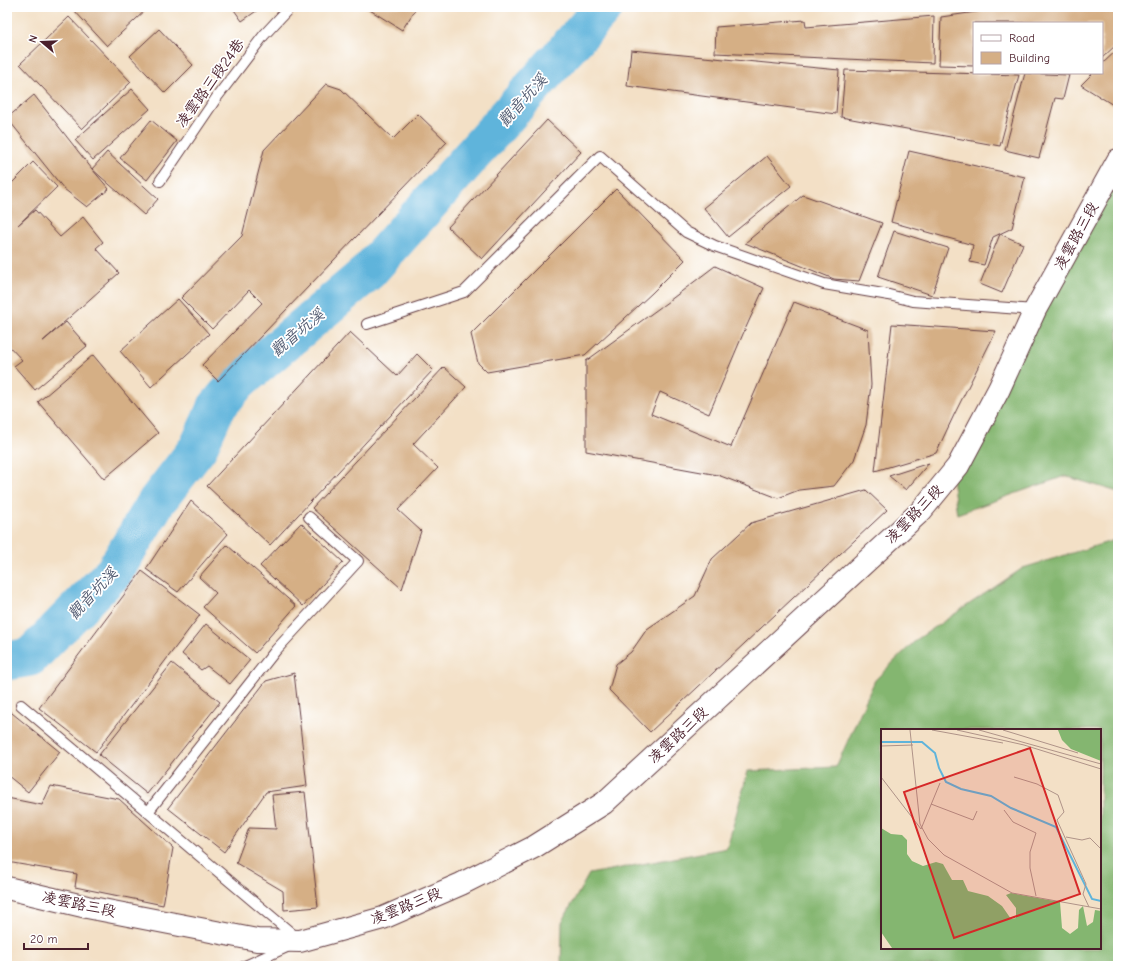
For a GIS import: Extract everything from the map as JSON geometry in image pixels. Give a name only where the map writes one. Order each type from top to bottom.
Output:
[{"type":"street","name":"凌雲路三段","points":[[7,888],[87,907],[257,940],[300,941],[382,918],[462,884],[534,847],[604,803],[921,511],[958,466],[999,390],[1035,310],[1118,160]]},
{"type":"lane","name":"凌雲路三段24巷","points":[[160,181],[218,97],[264,35],[290,7]]},
{"type":"lane","points":[[368,324],[464,292],[600,156],[686,232],[715,246],[824,284],[889,295],[913,301],[1035,310]]},
{"type":"lane","points":[[148,812],[276,650],[358,561],[309,517]]},
{"type":"lane","points":[[21,705],[300,941],[245,966]]},
{"type":"green space","points":[[1118,179],[1118,492],[1065,476],[957,514],[951,472]]},
{"type":"green space","points":[[1118,539],[1118,966],[561,966],[562,922],[589,874],[727,848],[748,771],[836,767],[875,680],[916,640],[1023,568]]},
{"type":"building","points":[[149,7],[107,46],[72,8]]},
{"type":"building","points":[[232,7],[262,7],[242,21]]},
{"type":"building","points":[[365,7],[417,7],[402,30]]},
{"type":"building","points":[[1011,7],[1117,7],[1116,45],[1103,57],[1103,22],[973,22],[973,66],[939,65],[941,17]]},
{"type":"building","points":[[934,16],[933,63],[715,53],[716,27],[805,20],[806,27]]},
{"type":"building","points":[[69,17],[131,82],[82,129],[20,64]]},
{"type":"building","points":[[159,29],[193,65],[165,93],[130,56]]},
{"type":"building","points":[[1118,49],[1118,108],[1081,85],[1092,74],[1103,74],[1103,63]]},
{"type":"building","points":[[631,50],[839,70],[836,114],[627,86]]},
{"type":"building","points":[[845,70],[1019,75],[1000,146],[841,117]]},
{"type":"building","points":[[1025,74],[1069,75],[1063,99],[1055,98],[1039,158],[1005,150]]},
{"type":"building","points":[[326,84],[341,89],[393,139],[418,114],[447,142],[218,381],[202,365],[262,303],[249,290],[212,329],[181,298],[242,236],[264,150]]},
{"type":"building","points":[[132,89],[150,109],[93,160],[75,140]]},
{"type":"building","points":[[34,95],[109,189],[87,207],[64,189],[7,118]]},
{"type":"building","points":[[151,120],[177,141],[147,180],[120,158]]},
{"type":"building","points":[[547,120],[581,152],[482,259],[448,227]]},
{"type":"building","points":[[909,151],[1025,177],[1012,228],[993,237],[984,265],[970,262],[973,245],[891,222]]},
{"type":"building","points":[[107,152],[158,199],[144,215],[92,169]]},
{"type":"building","points":[[767,156],[791,186],[728,237],[704,208]]},
{"type":"building","points":[[33,162],[57,187],[18,225],[35,210],[60,237],[83,217],[103,242],[96,248],[119,273],[42,342],[66,322],[87,346],[35,390],[14,366],[22,360],[7,344],[7,327],[10,325],[7,317],[7,188]]},
{"type":"building","points":[[616,189],[685,260],[585,355],[487,372],[478,363],[471,334]]},
{"type":"building","points":[[803,195],[882,223],[859,281],[834,279],[745,243]]},
{"type":"building","points":[[894,231],[948,248],[932,295],[878,277]]},
{"type":"building","points":[[1000,234],[1023,244],[1002,293],[980,284]]},
{"type":"building","points":[[715,266],[764,288],[709,414],[660,392],[651,414],[731,447],[794,302],[868,330],[871,385],[866,425],[854,460],[834,486],[799,490],[778,498],[718,475],[586,451],[586,361]]},
{"type":"building","points":[[178,299],[209,334],[151,387],[120,351]]},
{"type":"building","points":[[892,324],[996,331],[936,453],[875,471]]},
{"type":"building","points":[[350,332],[397,376],[417,354],[433,370],[270,545],[207,486]]},
{"type":"building","points":[[93,355],[158,433],[104,479],[38,402]]},
{"type":"building","points":[[444,367],[466,387],[413,444],[438,468],[398,510],[421,531],[402,589],[312,508]]},
{"type":"building","points":[[929,463],[906,490],[889,476]]},
{"type":"building","points":[[866,490],[887,510],[650,732],[609,690],[616,664],[631,652],[647,629],[695,596],[712,559],[751,523]]},
{"type":"building","points":[[191,501],[228,534],[178,592],[146,569]]},
{"type":"building","points":[[301,523],[343,562],[303,606],[260,566]]},
{"type":"building","points":[[227,545],[296,606],[255,653],[203,607],[216,593],[199,577]]},
{"type":"building","points":[[142,571],[200,615],[96,752],[39,708]]},
{"type":"building","points":[[206,624],[250,660],[230,684],[207,666],[201,670],[182,654]]},
{"type":"building","points":[[172,663],[220,702],[147,794],[99,755]]},
{"type":"building","points":[[294,673],[307,786],[266,792],[224,852],[168,808],[266,681]]},
{"type":"building","points":[[7,709],[60,752],[28,792],[7,775]]},
{"type":"building","points":[[51,786],[119,799],[173,848],[163,905],[75,887],[77,874],[7,862],[7,798],[42,805]]},
{"type":"building","points":[[305,792],[318,907],[284,910],[283,891],[236,863],[249,828],[276,829],[272,795]]},
{"type":"waterway","name":"觀音坑溪","points":[[7,661],[30,657],[114,572],[157,501],[198,448],[216,408],[236,384],[368,272],[604,7]]}]
